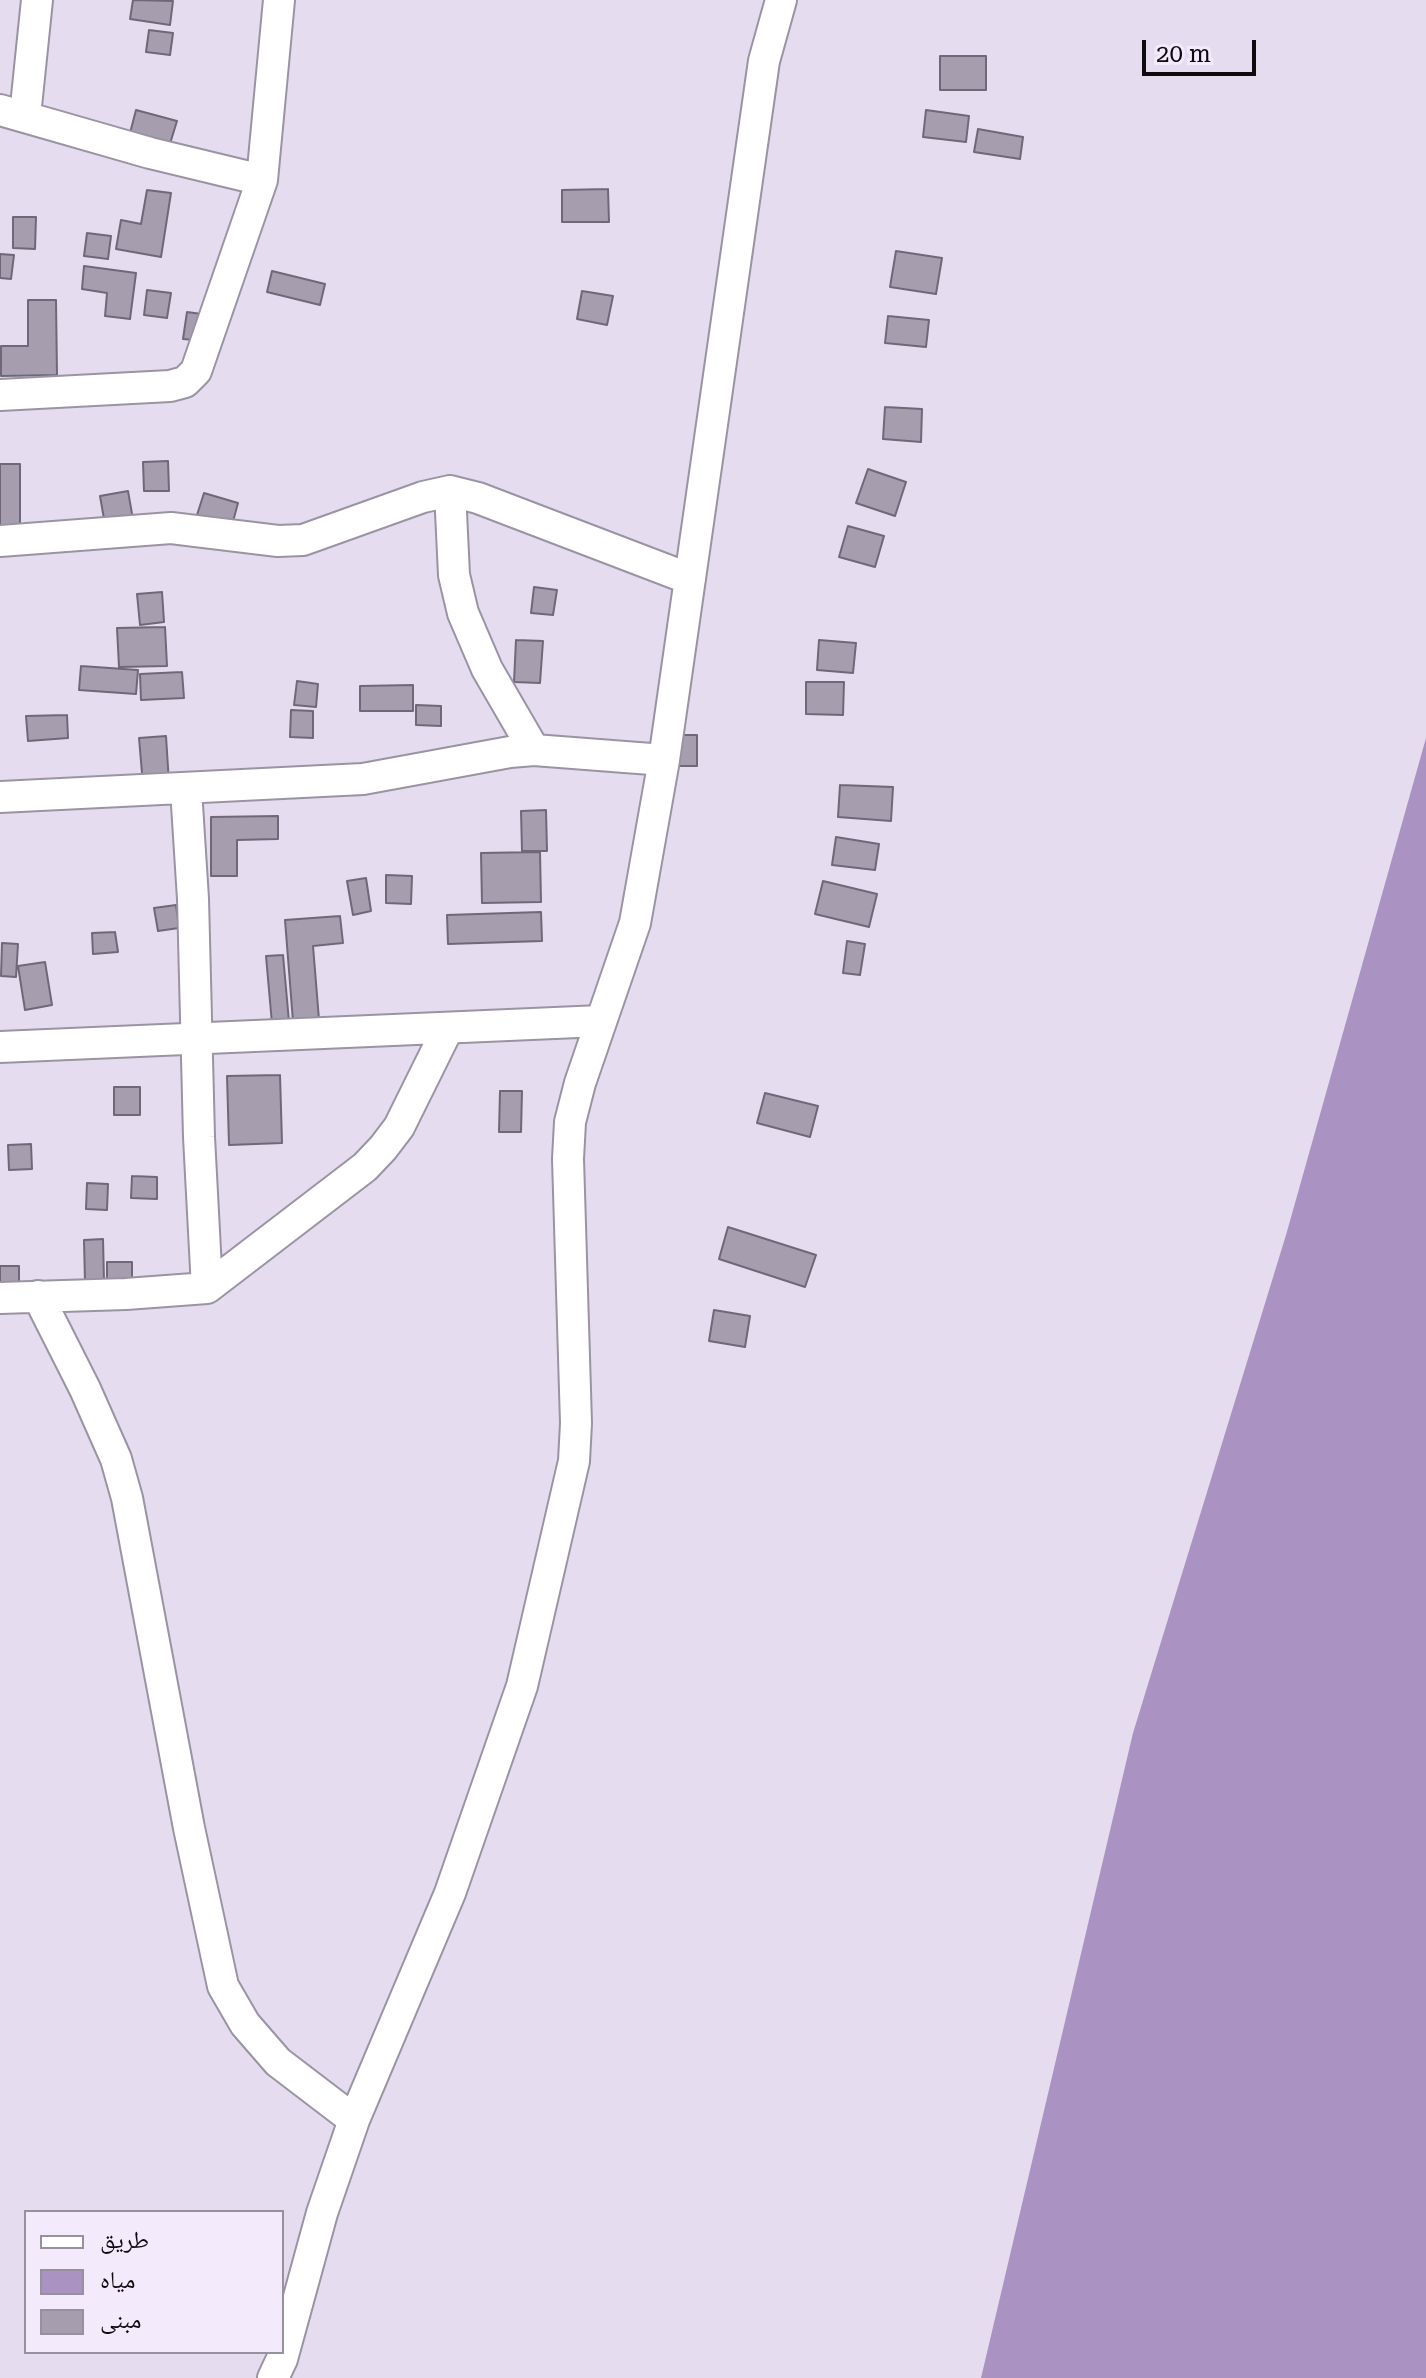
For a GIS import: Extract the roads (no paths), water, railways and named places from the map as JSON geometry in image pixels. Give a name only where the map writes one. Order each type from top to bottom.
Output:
[{"type":"street","points":[[37,0],[13,113],[150,153],[262,180]]},
{"type":"street","points":[[0,395],[170,386],[185,382],[196,371],[262,180],[279,0]]},
{"type":"street","points":[[284,2352],[322,2213],[354,2120],[450,1893],[510,1723],[522,1686],[574,1461],[576,1423],[568,1159],[570,1122],[580,1083],[635,923],[664,760],[764,61],[781,0]]},
{"type":"street","points":[[0,541],[171,528],[278,541],[303,540],[423,497],[450,491],[478,498],[690,579]]},
{"type":"street","points":[[450,491],[454,575],[463,613],[487,669],[534,750]]},
{"type":"street","points":[[0,797],[363,779],[534,750],[664,760]]},
{"type":"street","points":[[186,789],[207,1288]]},
{"type":"street","points":[[0,1047],[601,1021]]},
{"type":"street","points":[[0,1298],[207,1288],[365,1167],[383,1148],[399,1127],[448,1028]]},
{"type":"street","points":[[38,1296],[85,1389],[116,1459],[123,1485],[189,1828],[223,1986],[245,2024],[278,2062],[354,2120]]},
{"type":"street","points":[[273,2378],[283,2354]]},
{"type":"water","points":[[1426,738],[1426,2378],[981,2378],[1133,1733],[1286,1235]]}]
